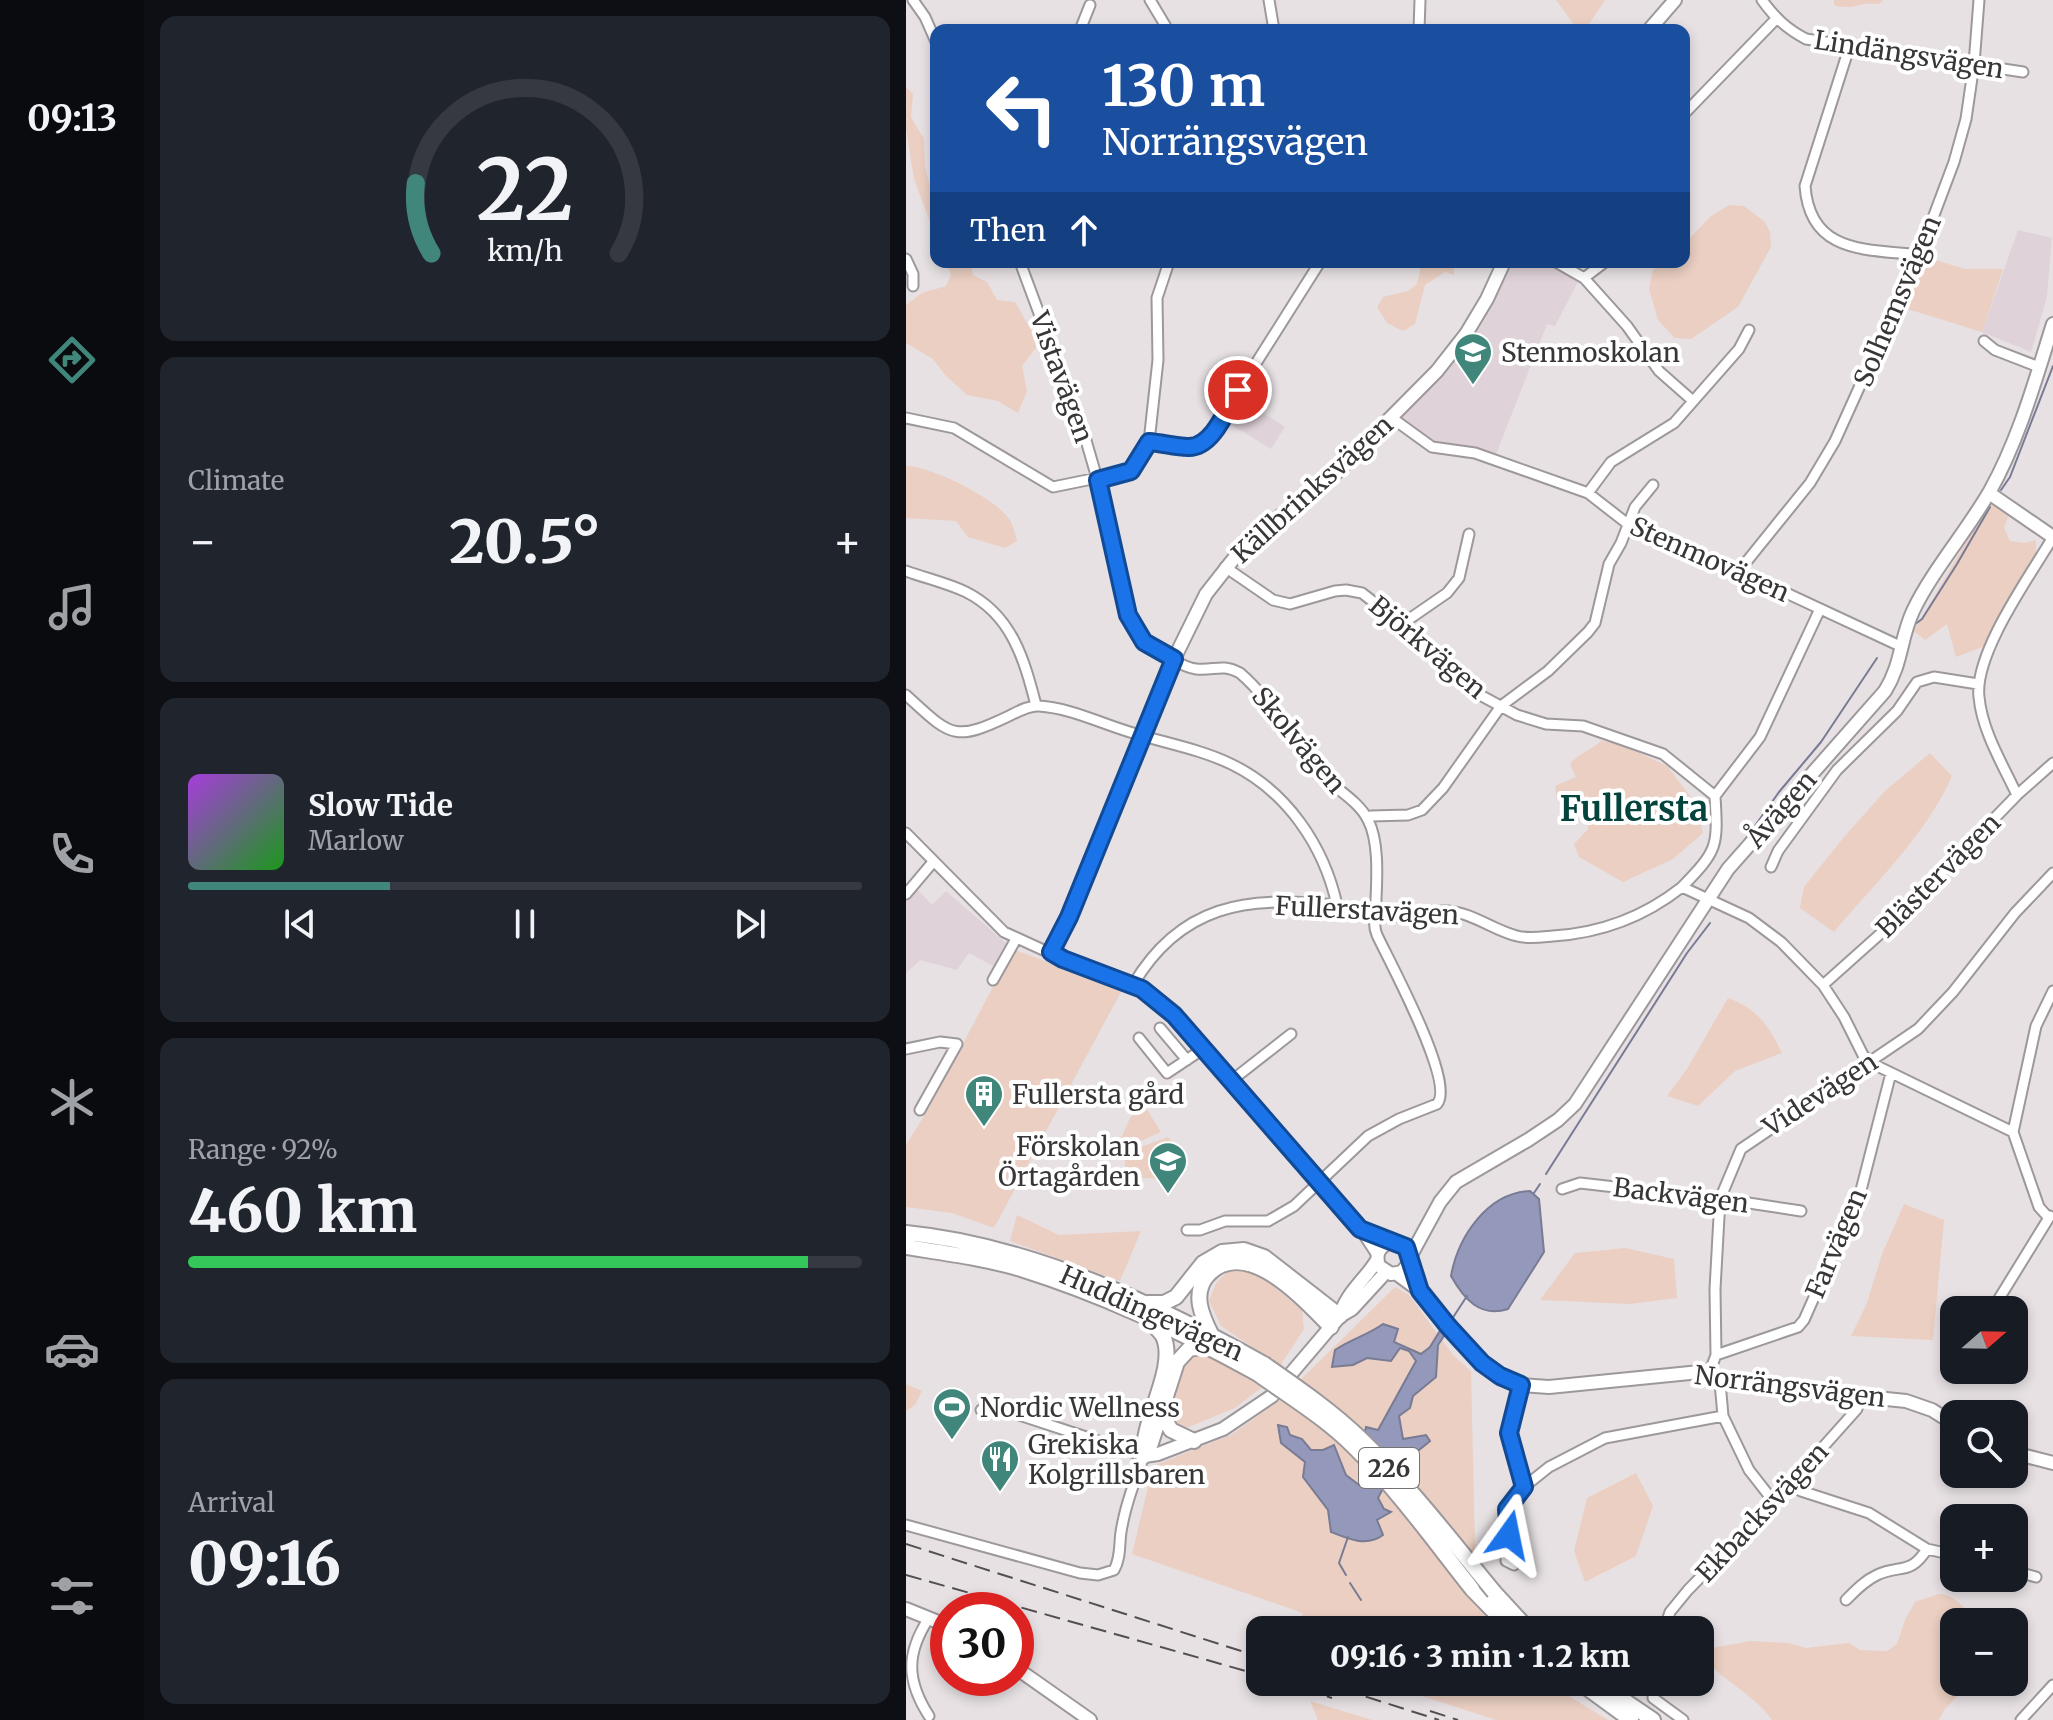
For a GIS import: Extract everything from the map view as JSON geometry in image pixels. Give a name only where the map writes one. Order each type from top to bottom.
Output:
[{"type":"main road","name":"Huddingevägen","points":[[906,1233],[999,1251],[1053,1268],[1210,1340],[1323,1407],[1358,1436],[1408,1489],[1516,1616]]},
{"type":"main road","name":"Huddingevägen","points":[[906,1247],[1020,1269],[1143,1309]]},
{"type":"main road","points":[[1144,1456],[1143,1440],[1166,1362],[1163,1336],[1143,1309],[1176,1297],[1203,1263],[1222,1252],[1244,1250],[1264,1257],[1336,1322]]},
{"type":"main road","points":[[1144,1456],[1151,1446],[1177,1362],[1189,1349],[1210,1340],[1198,1295],[1201,1284],[1210,1273],[1225,1262],[1244,1261],[1258,1266],[1336,1322]]},
{"type":"main road","name":"Huddingevägen","points":[[1261,1369],[1352,1445],[1472,1589],[1498,1616]]},
{"type":"main road","points":[[1161,1413],[1171,1430],[1194,1441]]},
{"type":"main road","points":[[1598,1696],[1631,1720]]},
{"type":"main road","points":[[1618,1696],[1653,1720]]},
{"type":"street","points":[[913,0],[930,28]]},
{"type":"street","points":[[1150,0],[1164,24]]},
{"type":"street","points":[[1269,0],[1273,24]]},
{"type":"street","points":[[1419,24],[1420,0]]},
{"type":"street","points":[[1654,24],[1675,0]]},
{"type":"street","name":"Lindängsvägen","points":[[1762,0],[1776,19],[1806,39],[2023,72]]},
{"type":"street","name":"Solhemsvägen","points":[[1739,571],[1810,483],[1835,441],[1919,255],[1954,162],[1966,119],[1979,0]]},
{"type":"street","points":[[1082,24],[1090,5]]},
{"type":"street","points":[[1690,108],[1776,19]]},
{"type":"street","points":[[1850,45],[1805,186],[1806,203],[1823,233],[1847,246],[1919,255]]},
{"type":"street","points":[[906,259],[913,274],[913,286]]},
{"type":"street","name":"Vistavägen","points":[[1022,268],[1085,437],[1098,480],[1128,615],[1144,642],[1174,659]]},
{"type":"street","points":[[906,418],[954,428],[1053,487],[1131,471],[1149,442],[1158,360],[1157,298],[1167,268]]},
{"type":"street","points":[[1149,442],[1188,447],[1201,444],[1210,436],[1316,268]]},
{"type":"street","name":"Källbrinksvägen","points":[[1051,952],[1069,917],[1174,659],[1206,594],[1225,567],[1258,532],[1325,484],[1437,371],[1466,334],[1501,268]]},
{"type":"street","points":[[1566,268],[1584,278],[1627,326],[1659,371],[1693,401]]},
{"type":"street","points":[[1584,278],[1597,268]]},
{"type":"street","name":"Åvägen","points":[[1410,1260],[1422,1232],[1456,1182],[1528,1140],[1575,1104],[1728,869],[1885,691],[1896,673],[1900,646],[1913,611],[1989,493],[2011,452],[2053,324]]},
{"type":"street","points":[[1588,493],[1611,462],[1674,423],[1739,349],[1749,330]]},
{"type":"street","points":[[1984,341],[1995,350],[2039,367]]},
{"type":"street","name":"Stenmovägen","points":[[1392,418],[1432,447],[1475,453],[1588,493],[1629,525],[1739,571],[1900,646]]},
{"type":"street","points":[[1187,1230],[1200,1230],[1225,1221],[1268,1221],[1294,1206],[1368,1136],[1441,1100],[1427,1043],[1392,962],[1375,932],[1374,837],[1368,819],[1371,816],[1408,815],[1422,810],[1443,788],[1501,706],[1548,671],[1595,623],[1609,564],[1635,507],[1653,485]]},
{"type":"street","points":[[1989,493],[2053,537],[1991,644],[1978,684],[1983,716],[2017,795]]},
{"type":"street","points":[[1402,624],[1447,593],[1459,578],[1469,534]]},
{"type":"street","name":"Björkvägen","points":[[1225,567],[1273,600],[1290,604],[1335,591],[1362,593],[1402,624],[1480,695],[1517,715],[1546,724],[1583,726],[1663,754],[1715,796]]},
{"type":"street","points":[[906,571],[966,592],[1000,616],[1026,663],[1036,705]]},
{"type":"street","points":[[1715,796],[1760,737],[1820,609]]},
{"type":"street","name":"Skolvägen","points":[[1174,659],[1196,669],[1221,666],[1240,673],[1320,773],[1368,819]]},
{"type":"street","points":[[1771,867],[1778,851],[1837,770],[1897,711],[1917,682],[1934,677],[1978,684]]},
{"type":"street","points":[[906,695],[952,732],[977,732],[1036,705],[1195,750],[1232,765],[1274,794],[1292,811],[1316,847],[1332,883],[1337,905]]},
{"type":"street","name":"Blästervägen","points":[[1823,985],[1898,918],[2017,795],[2053,763]]},
{"type":"street","name":"Fullerstavägen","points":[[1133,985],[1148,960],[1193,921],[1211,912],[1237,906],[1282,903],[1337,905],[1375,916],[1447,911],[1466,915],[1519,937],[1570,935],[1612,926],[1660,905],[1682,887],[1714,851],[1717,839],[1715,796]]},
{"type":"street","points":[[906,833],[1004,932],[1063,959],[1133,985],[1165,1007],[1360,1229],[1391,1273]]},
{"type":"street","points":[[906,894],[933,862]]},
{"type":"street","name":"Videvägen","points":[[1710,1371],[1716,1355],[1715,1289],[1720,1199],[1741,1149],[1918,1029],[1953,992],[2015,913],[2053,873]]},
{"type":"street","points":[[1682,887],[1723,904],[1767,929],[1823,985],[1863,1055],[1871,1063],[2013,1132]]},
{"type":"street","points":[[993,980],[1016,939]]},
{"type":"street","points":[[2001,1296],[2051,1216],[2039,1207],[2013,1132],[2036,1026],[2053,991]]},
{"type":"street","points":[[1160,1028],[1187,1060]]},
{"type":"street","points":[[1231,1081],[1291,1034]]},
{"type":"street","points":[[1139,1038],[1167,1073],[1203,1049]]},
{"type":"street","points":[[906,1049],[940,1042],[957,1044],[920,1110]]},
{"type":"street","name":"Farvägen","points":[[1716,1355],[1798,1327],[1804,1320],[1860,1194],[1891,1073]]},
{"type":"street","name":"Backvägen","points":[[1562,1189],[1580,1183],[1801,1211]]},
{"type":"street","points":[[981,1410],[1001,1409],[1144,1456],[1158,1454],[1223,1429],[1272,1396],[1336,1322],[1391,1273],[1402,1272],[1410,1260],[1406,1247],[1360,1229]]},
{"type":"street","points":[[1336,1322],[1344,1301],[1370,1273],[1383,1245],[1422,1232]]},
{"type":"street","name":"Norrängsvägen","points":[[1410,1260],[1420,1291]]},
{"type":"street","name":"Norrängsvägen","points":[[1391,1273],[1420,1291],[1482,1363],[1500,1376],[1521,1385],[1549,1387],[1710,1371],[1720,1382],[1906,1401],[1940,1415]]},
{"type":"street","points":[[1720,1382],[1723,1416],[1749,1470],[1774,1502]]},
{"type":"street","points":[[1521,1385],[1509,1433],[1524,1487]]},
{"type":"street","name":"Ekbacksvägen","points":[[1669,1616],[1688,1590],[1774,1502],[1857,1409],[1860,1395]]},
{"type":"street","points":[[1514,1565],[1506,1561],[1507,1509],[1524,1487],[1549,1467],[1605,1438],[1723,1416]]},
{"type":"street","points":[[906,1525],[1080,1573],[1107,1574],[1117,1564],[1121,1531],[1144,1456]]},
{"type":"street","points":[[2028,1457],[2053,1463]]},
{"type":"street","points":[[1789,1485],[1869,1513],[1927,1549],[1940,1552]]},
{"type":"street","points":[[1846,1600],[1878,1574],[1910,1568],[1918,1563],[1927,1549]]},
{"type":"street","points":[[2028,1575],[2036,1577]]},
{"type":"street","points":[[906,1609],[929,1618],[912,1645],[915,1694],[929,1716]]},
{"type":"street","points":[[1034,1681],[1090,1720]]},
{"type":"street","points":[[2021,1720],[2053,1685]]},
{"type":"street","points":[[1653,1696],[1683,1720]]},
{"type":"shaded area","points":[[1556,0],[1605,0],[1589,24],[1574,24]]},
{"type":"shaded area","points":[[1834,0],[1883,0],[1879,4],[1847,7],[1834,5]]},
{"type":"shaded area","points":[[906,87],[913,94],[911,117],[924,139],[925,167],[930,186],[930,222],[914,179],[906,129]]},
{"type":"shaded area","points":[[1729,205],[1744,206],[1765,222],[1770,232],[1771,247],[1738,307],[1691,339],[1675,338],[1658,320],[1649,289],[1653,270],[1690,268],[1690,238],[1710,217]]},
{"type":"shaded area","points":[[2018,230],[2052,238],[2047,297],[2031,352],[1982,332]]},
{"type":"shaded area","points":[[1922,256],[1965,269],[2003,269],[1982,332],[1901,307]]},
{"type":"shaded area","points":[[948,268],[971,268],[973,275],[987,282],[997,300],[1015,302],[1039,344],[1022,366],[1027,391],[1018,413],[998,401],[967,395],[933,359],[906,343],[906,305],[922,293],[946,286],[951,275]]},
{"type":"shaded area","points":[[1421,268],[1454,268],[1454,275],[1445,272],[1425,285],[1415,324],[1403,331],[1387,323],[1377,307],[1383,297],[1408,291],[1417,284]]},
{"type":"shaded area","name":"Stenmoskolan","points":[[1498,268],[1561,268],[1580,278],[1555,326],[1547,324],[1493,462],[1427,445],[1393,420],[1456,352]]},
{"type":"shaded area","points":[[1244,400],[1285,427],[1271,449],[1229,423]]},
{"type":"shaded area","points":[[906,466],[947,478],[980,495],[1004,513],[1011,522],[1017,541],[1005,548],[968,537],[956,521],[906,518]]},
{"type":"shaded area","points":[[1990,501],[2009,514],[2004,528],[2010,541],[2024,543],[2036,540],[2036,554],[1987,645],[1956,657],[1947,624],[1925,640],[1914,631]]},
{"type":"shaded area","points":[[1601,741],[1620,744],[1667,766],[1697,805],[1703,833],[1673,859],[1623,882],[1579,857],[1574,844],[1588,829],[1585,812],[1557,800],[1555,786],[1576,777],[1570,764]]},
{"type":"shaded area","points":[[1930,753],[1952,776],[1941,798],[1899,858],[1834,932],[1800,908],[1804,887],[1885,791]]},
{"type":"shaded area","points":[[916,888],[932,905],[946,891],[1006,943],[993,966],[969,953],[957,970],[920,960],[906,973],[906,900]]},
{"type":"shaded area","points":[[1013,949],[1122,990],[994,1228],[952,1213],[906,1207],[906,1145],[929,1108]]},
{"type":"shaded area","points":[[1728,998],[1747,1007],[1761,1019],[1782,1053],[1735,1071],[1698,1106],[1667,1096],[1687,1069]]},
{"type":"shaded area","points":[[1140,1108],[1146,1108],[1161,1132],[1123,1149],[1117,1147],[1130,1118]]},
{"type":"shaded area","points":[[1168,1137],[1176,1149],[1178,1160],[1168,1174],[1162,1179],[1126,1177],[1124,1153]]},
{"type":"shaded area","points":[[1904,1204],[1944,1220],[1933,1340],[1851,1336],[1867,1303],[1882,1254]]},
{"type":"shaded area","points":[[1017,1215],[1059,1235],[1141,1231],[1120,1281],[1010,1241]]},
{"type":"shaded area","points":[[1625,1248],[1674,1259],[1677,1298],[1630,1304],[1540,1300],[1575,1253]]},
{"type":"shaded area","points":[[1232,1267],[1257,1273],[1302,1310],[1304,1329],[1280,1366],[1221,1326],[1209,1301],[1216,1283]]},
{"type":"shaded area","points":[[1395,1287],[1409,1295],[1453,1355],[1471,1371],[1475,1548],[1505,1616],[1302,1616],[1303,1613],[1132,1554],[1153,1466],[1231,1435],[1279,1401]]},
{"type":"shaded area","points":[[1193,1352],[1206,1352],[1265,1385],[1235,1408],[1186,1428],[1173,1424],[1167,1413],[1184,1361]]},
{"type":"shaded area","points":[[906,1384],[922,1391],[915,1405],[906,1411]]},
{"type":"shaded area","points":[[1636,1473],[1653,1506],[1636,1556],[1585,1582],[1574,1551],[1587,1498]]},
{"type":"shaded area","points":[[1939,1594],[1952,1598],[1964,1608],[1940,1608],[1940,1696],[1958,1696],[1939,1720],[1772,1720],[1757,1703],[1714,1667],[1714,1647],[1751,1641],[1788,1643],[1806,1648],[1849,1643],[1860,1650],[1887,1651],[1897,1644],[1915,1602]]},
{"type":"shaded area","points":[[1422,1696],[1569,1696],[1608,1720],[1496,1720]]},
{"type":"shaded area","points":[[1310,1701],[1372,1720],[1318,1720]]},
{"type":"water","points":[[1530,1191],[1539,1199],[1544,1252],[1508,1309],[1481,1309],[1467,1299],[1451,1276],[1460,1247],[1488,1208],[1500,1200]]},
{"type":"water","points":[[1383,1324],[1398,1329],[1394,1342],[1421,1354],[1430,1347],[1441,1329],[1444,1336],[1438,1345],[1436,1377],[1413,1396],[1410,1408],[1399,1416],[1403,1439],[1426,1435],[1430,1441],[1419,1450],[1403,1452],[1378,1498],[1384,1509],[1391,1512],[1377,1520],[1383,1535],[1371,1541],[1357,1541],[1331,1532],[1328,1510],[1303,1477],[1305,1462],[1281,1443],[1278,1425],[1287,1427],[1290,1435],[1302,1439],[1311,1450],[1323,1450],[1334,1445],[1346,1475],[1359,1485],[1366,1427],[1378,1430],[1416,1361],[1409,1351],[1400,1348],[1391,1361],[1367,1358],[1353,1365],[1332,1367],[1335,1350]]},
{"type":"waterway","points":[[2001,490],[2010,477],[2053,366]]},
{"type":"waterway","points":[[1914,625],[1922,619],[1990,507]]},
{"type":"waterway","points":[[1742,844],[1779,792],[1821,742],[1877,658]]},
{"type":"waterway","points":[[1546,1174],[1687,953],[1710,923]]},
{"type":"waterway","points":[[1534,1193],[1540,1184]]},
{"type":"waterway","points":[[1452,1319],[1467,1296]]},
{"type":"waterway","points":[[1346,1575],[1339,1563],[1348,1537]]},
{"type":"waterway","points":[[1350,1583],[1361,1600]]},
{"type":"railway","points":[[906,1544],[1246,1653]]},
{"type":"railway","points":[[906,1575],[1246,1671]]},
{"type":"railway","points":[[1326,1696],[1332,1698]]},
{"type":"railway","points":[[1364,1696],[1439,1720]]},
{"type":"railway","points":[[1430,1711],[1458,1720]]},
{"type":"place","name":"Stenmoskolan","points":[[1473,386]]},
{"type":"place","name":"Fullersta gård","points":[[984,1128]]},
{"type":"place","name":"Förskolan Örtagården","points":[[1168,1195]]},
{"type":"place","name":"Nordic Wellness","points":[[952,1441]]},
{"type":"place","name":"Grekiska Kolgrillsbaren","points":[[1000,1493]]},
{"type":"district","name":"Fullersta","points":[[1634,809]]},
{"type":"route","points":[[1238,390],[1210,436],[1201,444],[1188,447],[1149,442],[1131,471],[1098,480],[1128,615],[1144,642],[1174,659],[1069,917],[1051,952],[1142,989],[1174,1015],[1360,1229],[1406,1247],[1420,1291],[1465,1346],[1500,1376],[1521,1385],[1509,1433],[1524,1487],[1507,1509],[1509,1535]]}]
